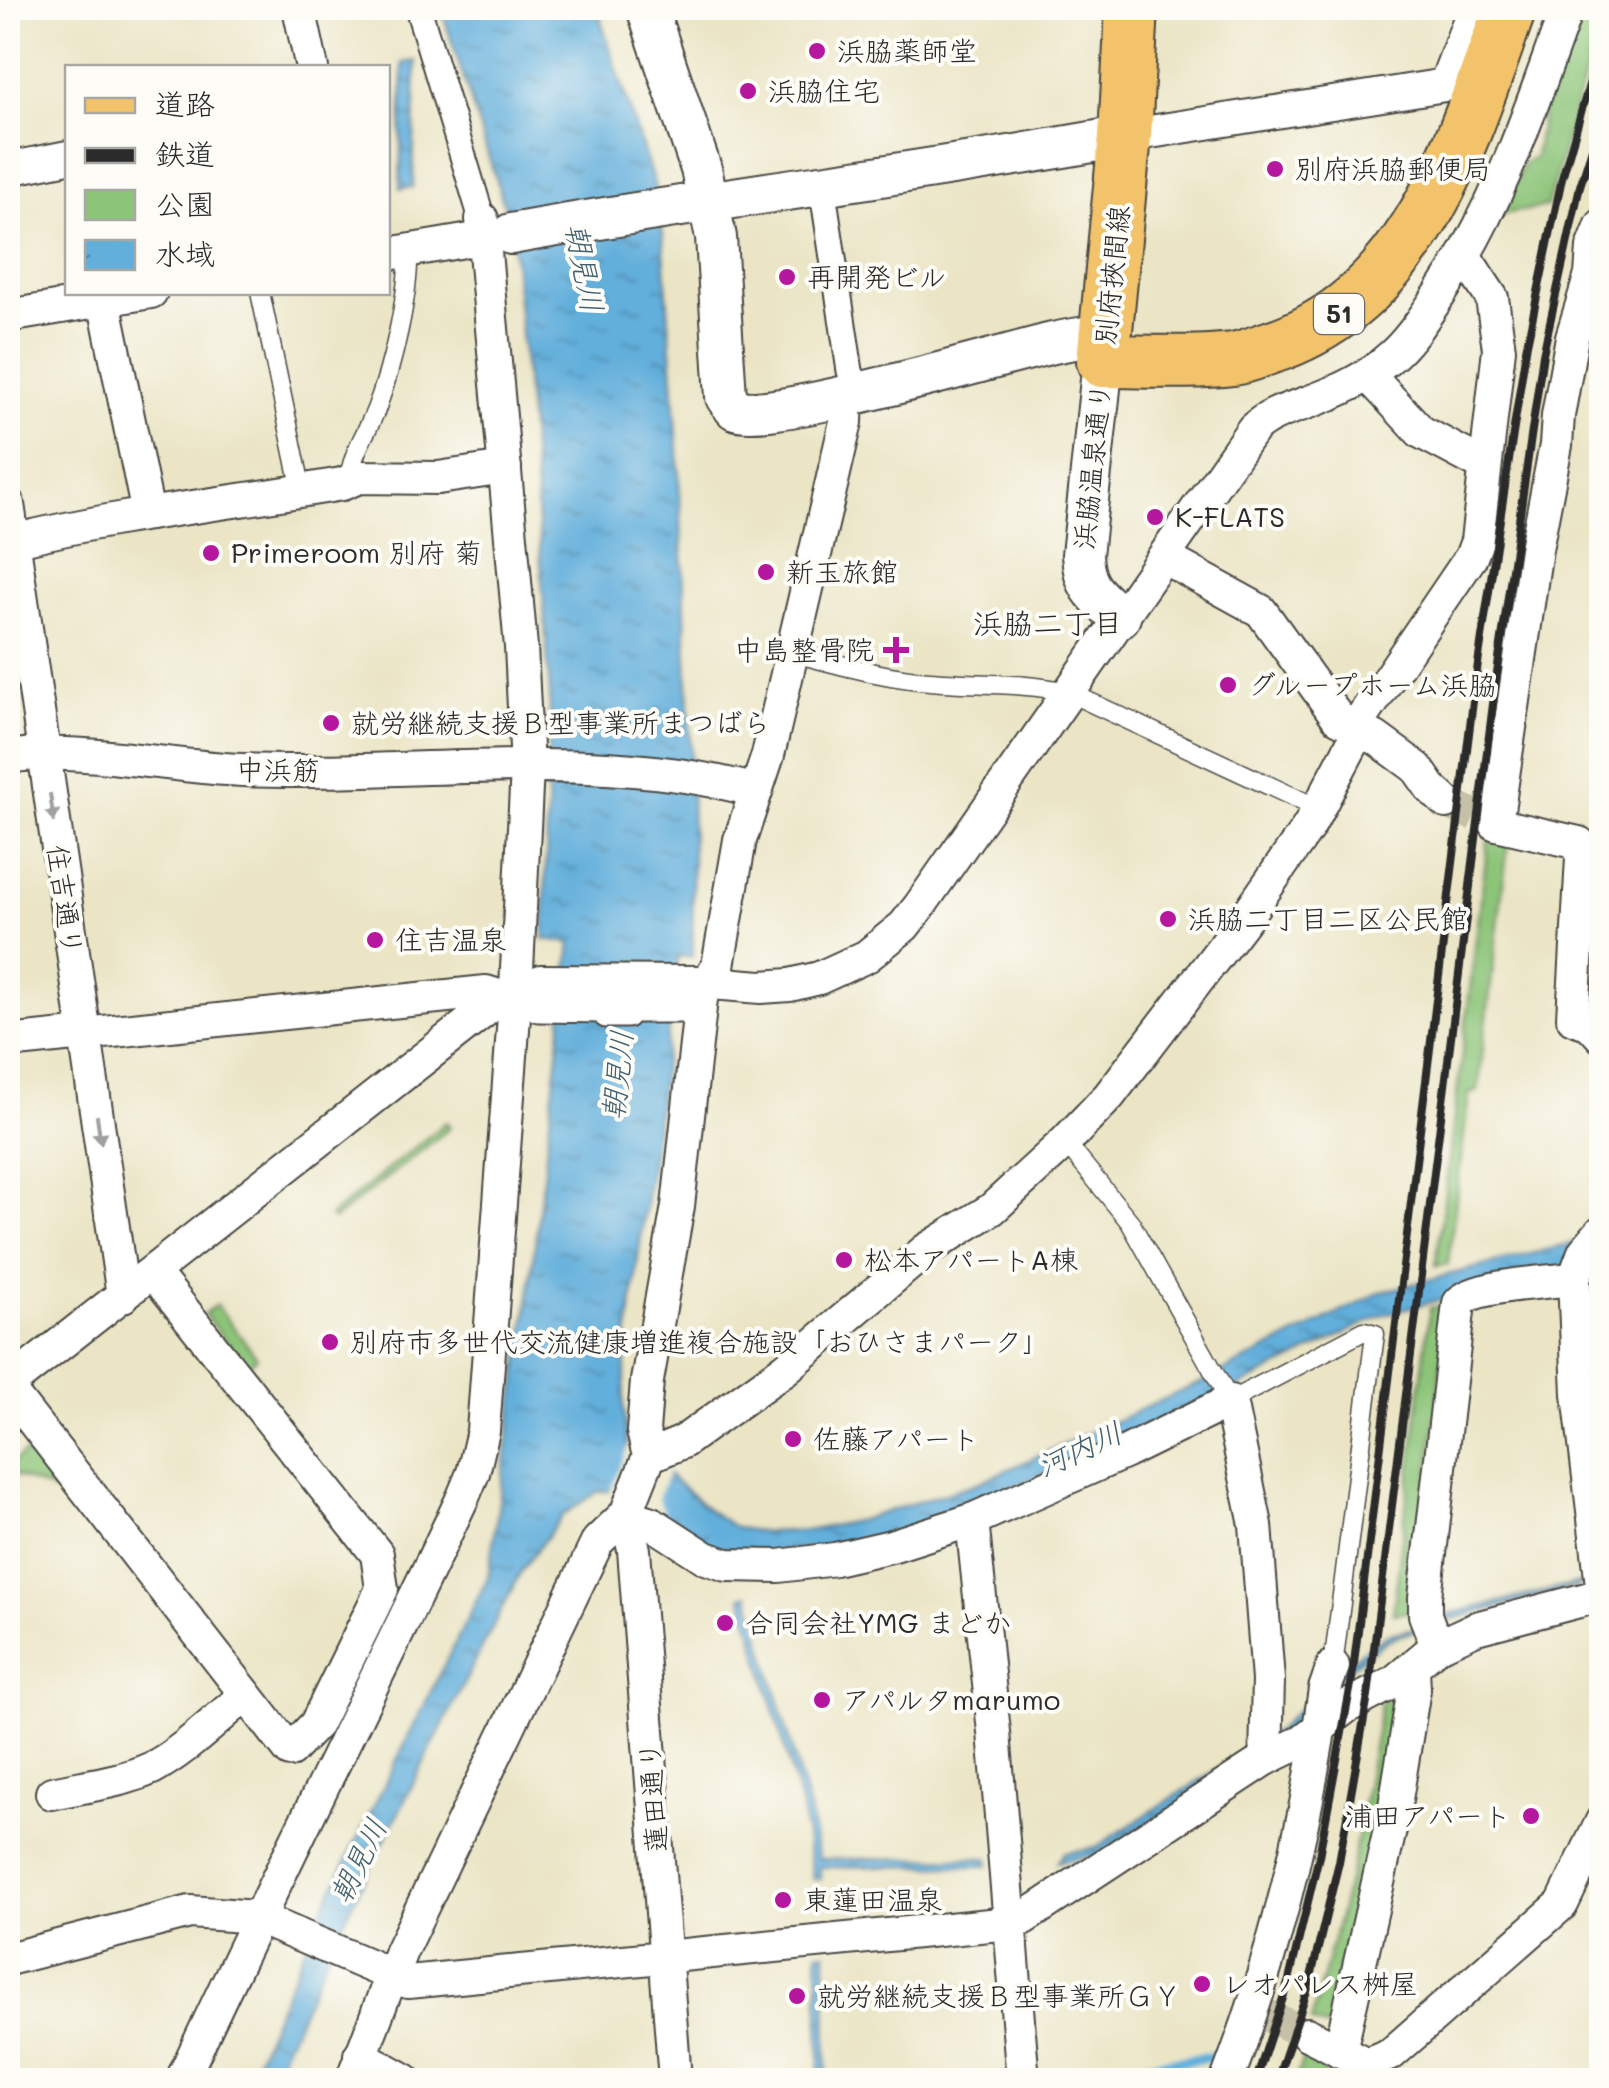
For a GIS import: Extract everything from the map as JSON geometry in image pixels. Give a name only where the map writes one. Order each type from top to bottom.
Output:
[{"type":"main road","name":"別府挾間線","points":[[1132,8],[1125,136],[1105,348],[1236,358],[1294,340],[1352,305],[1404,245],[1456,154],[1510,8]]},
{"type":"street","points":[[299,8],[311,65]]},
{"type":"street","points":[[182,2080],[263,1920],[473,1474],[484,1413],[539,768],[505,468],[492,230],[418,8]]},
{"type":"street","points":[[647,8],[701,169],[716,237],[725,389],[730,404],[744,413],[852,394],[1058,342],[1105,348]]},
{"type":"street","points":[[398,252],[492,230],[822,185],[1445,85],[1474,8]]},
{"type":"street","points":[[822,185],[852,394],[794,653],[740,840],[718,966],[700,989],[693,1010],[628,1010],[628,1015],[606,1015],[606,1010],[538,1009],[540,999],[700,989],[762,987],[819,978],[846,967],[886,942],[919,907],[1260,423],[1368,376],[1391,357],[1424,318],[1465,257],[1513,159],[1567,8]]},
{"type":"street","points":[[8,169],[65,159]]},
{"type":"street","points":[[1602,225],[1572,338],[1491,823],[1578,843],[1582,858],[1574,1018],[1590,1024],[1602,1037]]},
{"type":"street","points":[[649,1456],[682,1442],[785,1369],[926,1250],[992,1209],[1109,1096],[1243,922],[1308,826],[1359,731],[1361,719],[1471,558],[1499,369],[1492,298],[1465,257]]},
{"type":"street","points":[[8,316],[133,295]]},
{"type":"street","points":[[104,300],[148,514]]},
{"type":"street","name":"浜脇温泉通り","points":[[1105,348],[1082,555],[1083,578],[1092,592],[1120,617]]},
{"type":"street","points":[[1368,376],[1421,432],[1485,466]]},
{"type":"street","points":[[12,551],[132,515],[302,491],[360,477],[438,478],[505,468]]},
{"type":"street","name":"住吉通り","points":[[8,504],[123,1296]]},
{"type":"street","points":[[1165,558],[1261,611],[1338,718],[1376,738],[1416,768],[1446,802]]},
{"type":"street","name":"中浜筋","points":[[8,757],[44,754],[241,770],[539,768],[703,776],[756,791]]},
{"type":"street","points":[[153,1272],[377,1554],[382,1590],[316,1724],[290,1752],[8,1388],[153,1272],[520,989]]},
{"type":"street","points":[[8,1042],[520,989],[700,989]]},
{"type":"street","points":[[405,2080],[356,2068],[382,1972],[598,1541],[628,1510],[649,1456],[643,1431],[647,1380],[678,1206],[700,989]]},
{"type":"street","points":[[1431,1632],[1476,1628],[1601,1585],[1579,1394],[1574,1277],[1584,1252],[1600,1232]]},
{"type":"street","points":[[1340,2051],[1394,1812],[1414,1689],[1413,1668],[1431,1632],[1459,1302],[1464,1296],[1491,1290],[1574,1277]]},
{"type":"street","points":[[628,1510],[706,1558],[727,1565],[750,1567],[836,1559],[972,1520],[1126,1452],[1224,1390],[1256,1526],[1268,1680],[1266,1748]]},
{"type":"street","name":"蓮田通り","points":[[628,1510],[674,2080]]},
{"type":"street","points":[[972,1520],[1023,2080]]},
{"type":"street","points":[[1227,2080],[1258,2011],[1292,1874],[1324,1690],[1333,1666]]},
{"type":"street","points":[[8,1959],[190,1912],[263,1920],[408,1982],[1010,1924],[1131,1849],[1266,1748],[1301,1742],[1320,1719],[1413,1668]]},
{"type":"street","points":[[52,1793],[152,1768],[246,1695]]},
{"type":"street","points":[[1307,2034],[1371,2062],[1391,2054],[1552,1914],[1567,1896],[1602,1821]]},
{"type":"lane","points":[[350,481],[350,467],[378,405],[391,357],[408,266],[398,252]]},
{"type":"lane","points":[[261,295],[302,491]]},
{"type":"lane","points":[[794,653],[864,671],[926,681],[1044,687],[1068,692],[1317,808]]},
{"type":"lane","points":[[1064,1142],[1130,1222],[1224,1390],[1364,1331],[1374,1334],[1333,1666]]},
{"type":"green space","points":[[1580,8],[1601,8],[1601,17],[1547,207],[1502,214],[1524,163],[1535,157],[1542,114]]},
{"type":"green space","points":[[1489,833],[1509,835],[1478,1091],[1469,1094],[1448,1264],[1436,1266]]},
{"type":"green space","points":[[446,1122],[450,1128],[333,1220],[330,1216]]},
{"type":"green space","points":[[216,1305],[257,1357],[248,1365],[258,1377],[255,1379],[204,1314]]},
{"type":"green space","points":[[1448,1305],[1414,1611],[1393,1614],[1430,1308]]},
{"type":"green space","points":[[27,1451],[39,1467],[46,1462],[64,1485],[58,1493],[8,1472],[8,1466]]},
{"type":"green space","points":[[1403,1687],[1336,2031],[1311,2022],[1352,1866],[1381,1703]]},
{"type":"green space","points":[[1306,2050],[1330,2061],[1323,2080],[1295,2080]]},
{"type":"water","points":[[441,8],[597,8],[655,187],[662,222],[678,449],[691,752],[693,956],[678,957],[627,1342],[623,1406],[628,1449],[666,1473],[736,1528],[766,1532],[811,1530],[860,1520],[978,1483],[1202,1382],[1381,1292],[1601,1236],[1601,1270],[1546,1273],[1384,1314],[1149,1432],[865,1546],[726,1554],[610,1491],[599,1491],[563,1515],[521,1571],[337,1934],[270,2080],[247,2080],[318,1918],[488,1577],[528,1302],[571,943],[544,939],[550,696],[513,249],[507,214]]},
{"type":"water","points":[[416,61],[413,187],[400,189],[403,63]]},
{"type":"water","points":[[1601,1578],[1389,1639],[1346,1670],[1305,1726],[1098,1854],[1057,1862],[1064,1853],[1096,1847],[1278,1730],[1343,1665],[1386,1635],[1449,1614]]},
{"type":"water","points":[[749,1594],[809,1809],[819,1859],[988,1858],[989,1866],[820,1867],[820,1879],[813,1879],[802,1810],[742,1596]]},
{"type":"water","points":[[818,1952],[826,1952],[827,2080],[820,2080]]},
{"type":"pier","points":[[630,1441],[668,1473],[658,1497],[669,1525],[609,1495]]},
{"type":"waterway","points":[[1031,2079],[1227,2055]]},
{"type":"tunnel","points":[[1446,802],[1487,821]]},
{"type":"tunnel","points":[[1263,2013],[1307,2034]]},
{"type":"railway","points":[[1256,2080],[1289,1980],[1319,1856],[1352,1679],[1476,677],[1526,349],[1562,178],[1602,40]]},
{"type":"railway","points":[[1277,2080],[1309,1985],[1339,1862],[1368,1696],[1496,680],[1543,354],[1580,186],[1602,117]]},
{"type":"place","name":"浜脇薬師堂","points":[[817,51]]},
{"type":"place","name":"浜脇住宅","points":[[748,91]]},
{"type":"place","name":"別府浜脇郵便局","points":[[1275,169]]},
{"type":"place","name":"再開発ビル","points":[[787,277]]},
{"type":"place","name":"K-FLATS","points":[[1155,517]]},
{"type":"place","name":"Primeroom 別府 菊","points":[[211,553]]},
{"type":"place","name":"新玉旅館","points":[[766,572]]},
{"type":"place","name":"中島整骨院","points":[[896,650]]},
{"type":"place","name":"グループホーム浜脇","points":[[1228,685]]},
{"type":"place","name":"就労継続支援Ｂ型事業所まつばら","points":[[331,723]]},
{"type":"place","name":"浜脇二丁目二区公民館","points":[[1168,919]]},
{"type":"place","name":"住吉温泉","points":[[375,940]]},
{"type":"place","name":"松本アパートA棟","points":[[844,1260]]},
{"type":"place","name":"別府市多世代交流健康増進複合施設「おひさまパーク」","points":[[330,1342]]},
{"type":"place","name":"佐藤アパート","points":[[793,1439]]},
{"type":"place","name":"合同会社YMG まどか","points":[[725,1623]]},
{"type":"place","name":"アパルタmarumo","points":[[822,1700]]},
{"type":"place","name":"浦田アパート","points":[[1531,1816]]},
{"type":"place","name":"東蓮田温泉","points":[[783,1900]]},
{"type":"place","name":"レオパレス桝屋","points":[[1202,1984]]},
{"type":"place","name":"就労継続支援Ｂ型事業所ＧＹ","points":[[797,1996]]},
{"type":"district","name":"浜脇二丁目","points":[[1048,624]]},
{"type":"water label","name":"朝見川","points":[[584,268]]},
{"type":"water label","name":"朝見川","points":[[618,1075]]},
{"type":"water label","name":"河内川","points":[[1080,1450]]},
{"type":"water label","name":"朝見川","points":[[359,1861]]}]
